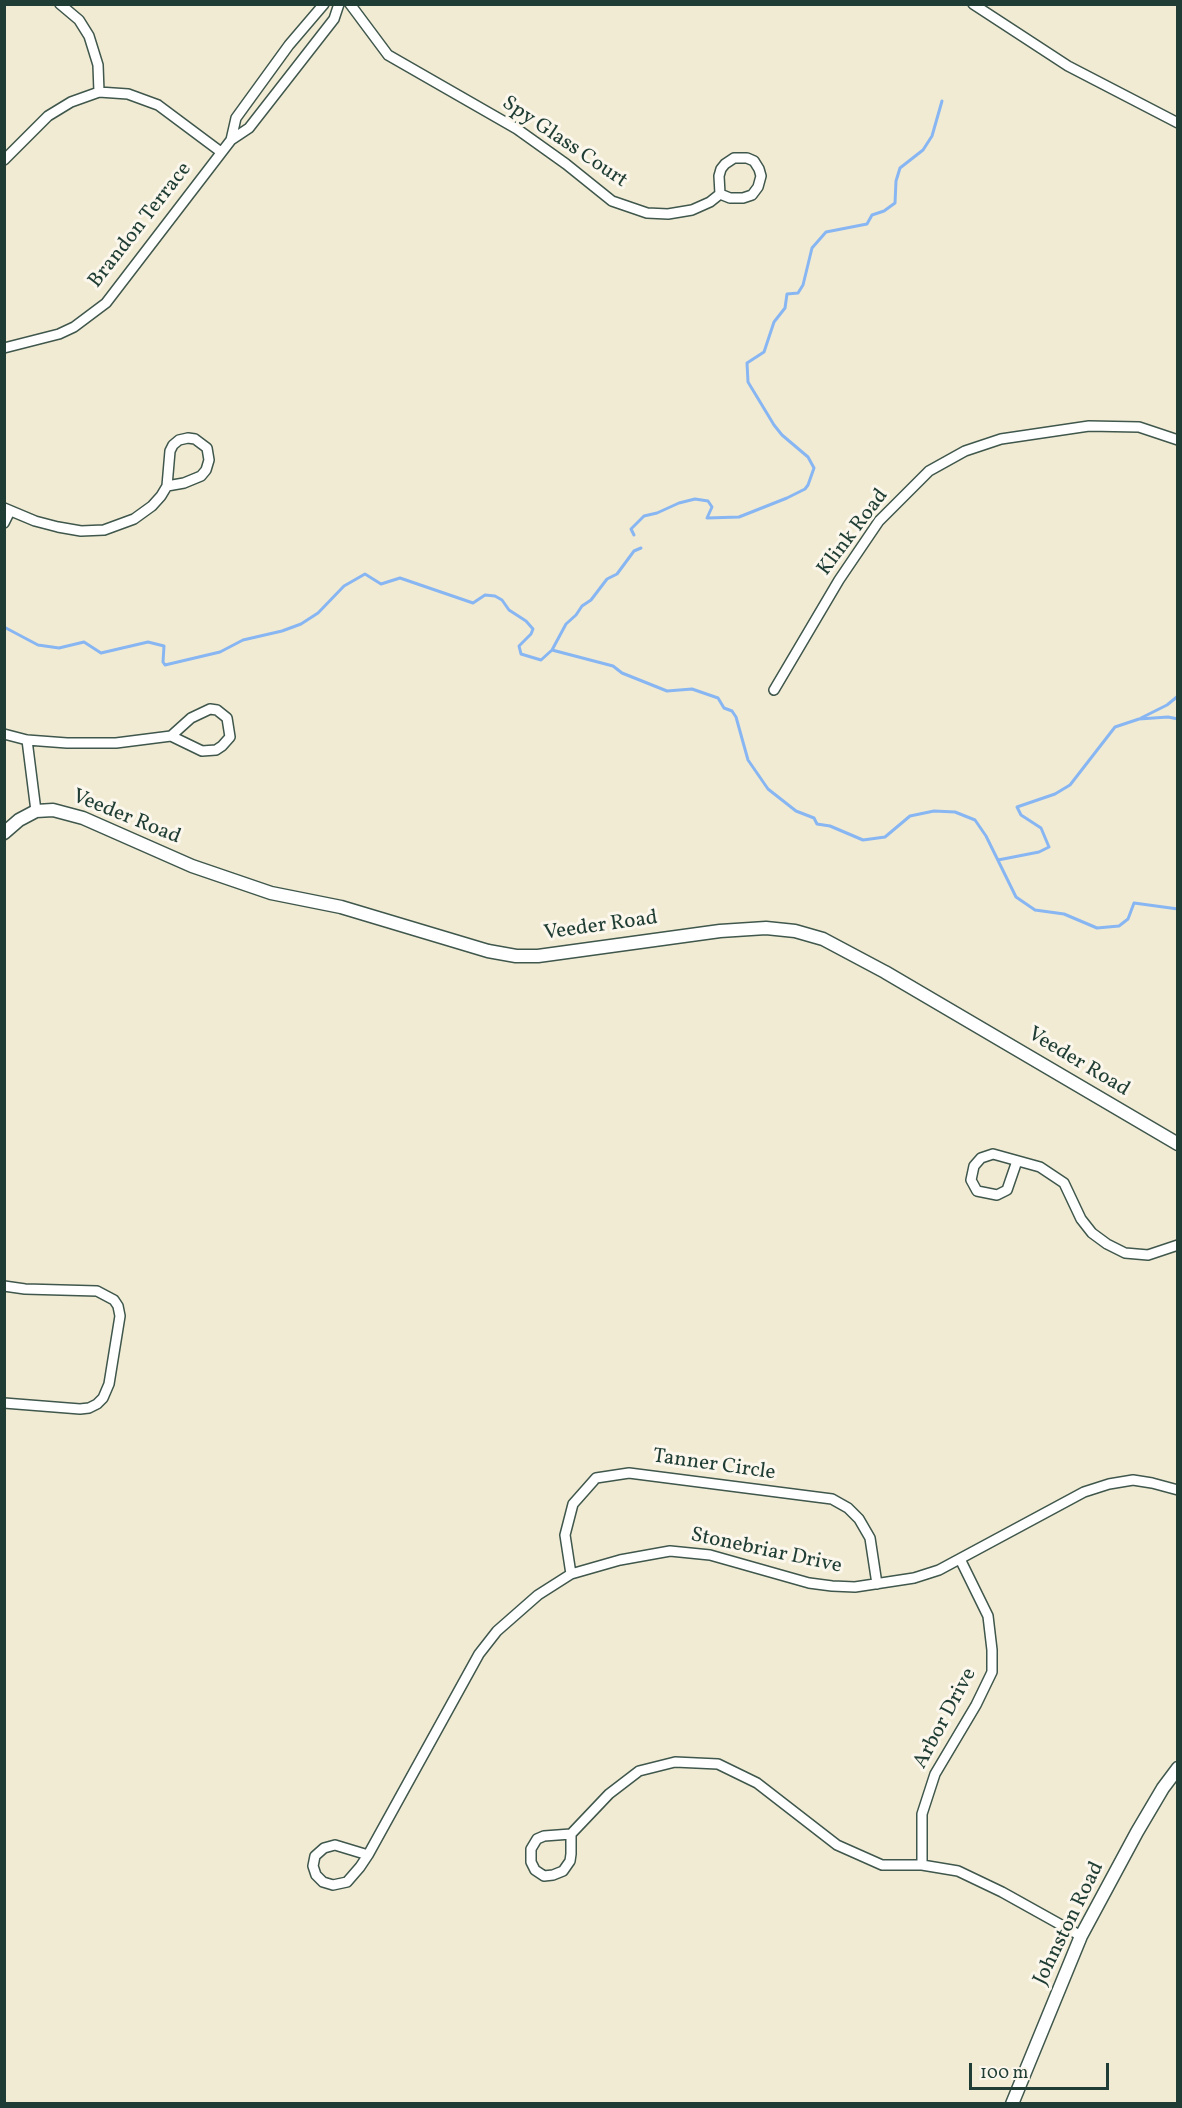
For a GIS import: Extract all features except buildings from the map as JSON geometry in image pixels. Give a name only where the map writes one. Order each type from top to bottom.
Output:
[{"type":"street","points":[[60,4],[79,20],[89,36],[98,65],[99,92]]},
{"type":"street","name":"Brandon Terrace","points":[[231,140],[236,118],[289,45],[324,4]]},
{"type":"street","name":"Brandon Terrace","points":[[4,348],[59,334],[74,327],[106,303],[221,152],[231,140],[249,128],[334,19],[339,4]]},
{"type":"street","name":"Spy Glass Court","points":[[350,4],[388,55],[517,129],[612,201],[647,213],[668,214],[692,210],[710,202],[720,194]]},
{"type":"street","points":[[973,4],[1068,66],[1178,123]]},
{"type":"street","points":[[4,160],[48,116],[71,102],[99,92],[128,94],[158,105],[221,152]]},
{"type":"street","points":[[734,158],[747,158],[754,161],[760,176],[758,187],[752,195],[730,198],[720,194],[719,176],[725,164],[734,158]]},
{"type":"street","name":"Klink Road","points":[[774,690],[839,580],[879,521],[929,471],[964,451],[1001,439],[1089,426],[1139,427],[1178,440]]},
{"type":"street","points":[[4,524],[7,510],[58,527],[81,531],[104,530],[134,519],[152,506],[167,486],[168,460],[173,445],[179,440],[188,438],[195,439],[204,445],[209,460],[201,476],[184,483],[167,486]]},
{"type":"street","points":[[4,734],[27,740],[67,743],[116,743],[171,736],[202,751],[216,750],[228,742],[230,725],[224,714],[210,709],[191,718],[171,736]]},
{"type":"street","points":[[4,833],[19,820],[36,811],[27,740]]},
{"type":"street","name":"Veeder Road","points":[[36,811],[53,810],[83,818],[192,866],[260,890],[341,907],[488,951],[516,956],[538,956],[720,931],[766,928],[789,930],[823,939],[885,972],[1178,1144]]},
{"type":"street","points":[[1017,1161],[1007,1190],[997,1195],[976,1191],[971,1180],[974,1166],[981,1158],[993,1154],[1040,1167],[1064,1183],[1081,1219],[1092,1233],[1125,1253],[1148,1255],[1178,1245]]},
{"type":"street","points":[[4,1286],[25,1289],[97,1291],[114,1300],[120,1316],[109,1384],[103,1398],[97,1404],[80,1409],[4,1403]]},
{"type":"street","name":"Tanner Circle","points":[[571,1574],[565,1535],[573,1504],[596,1478],[629,1473],[832,1500],[848,1508],[859,1519],[870,1538],[877,1584]]},
{"type":"street","name":"Stonebriar Drive","points":[[368,1856],[335,1845],[324,1848],[315,1856],[313,1866],[316,1875],[323,1882],[333,1885],[347,1882],[368,1856],[479,1654],[497,1632],[538,1595],[571,1574],[620,1560],[670,1551],[710,1555],[809,1583],[855,1587],[877,1584],[914,1578],[939,1570],[1084,1492],[1108,1484],[1133,1480],[1178,1490]]},
{"type":"street","name":"Arbor Drive","points":[[922,1865],[922,1814],[935,1774],[976,1705],[992,1672],[988,1616],[960,1559]]},
{"type":"street","points":[[571,1834],[571,1854],[563,1871],[544,1876],[535,1870],[531,1862],[531,1850],[537,1839],[544,1836],[571,1834],[609,1794],[639,1771],[675,1762],[718,1764],[757,1783],[837,1845],[882,1865],[922,1865],[958,1871],[1002,1892],[1081,1936]]},
{"type":"street","name":"Johnston Road","points":[[1012,2103],[1081,1936],[1142,1823],[1178,1768]]},
{"type":"waterway","points":[[634,535],[631,529],[644,516],[679,503],[695,499],[708,501],[712,507],[707,518],[739,517],[787,498],[805,489],[808,485],[814,468],[808,457],[774,425],[748,382],[747,363],[764,352],[774,322],[785,308],[787,294],[798,293],[803,285],[812,248],[826,232],[867,224],[872,215],[884,211],[895,203],[896,181],[900,168],[923,150],[932,136],[942,101]]},
{"type":"waterway","points":[[4,627],[38,645],[59,648],[84,642],[101,653],[148,642],[164,646],[163,662],[165,665],[220,652],[243,640],[301,624],[318,613],[344,586],[365,574],[381,584],[400,578],[473,603],[485,595],[495,596],[533,629],[519,646],[521,654],[541,660],[552,650],[566,624],[582,606],[591,600],[607,579],[617,574],[634,551],[641,548]]},
{"type":"waterway","points":[[552,650],[613,666],[622,673],[667,691],[692,689],[718,698],[724,708],[732,711],[736,717],[748,760],[768,789],[796,811],[814,818],[817,824],[830,826],[863,840],[885,837],[910,816],[934,811],[955,812],[975,820],[986,836],[1016,897],[1035,910],[1064,914],[1097,928],[1119,926],[1128,919],[1134,903],[1178,909]]},
{"type":"waterway","points":[[1141,718],[1167,705],[1178,696]]},
{"type":"waterway","points":[[998,860],[1039,852],[1049,847],[1041,828],[1021,815],[1017,807],[1055,794],[1070,785],[1115,727],[1139,719],[1168,717],[1178,719]]}]
